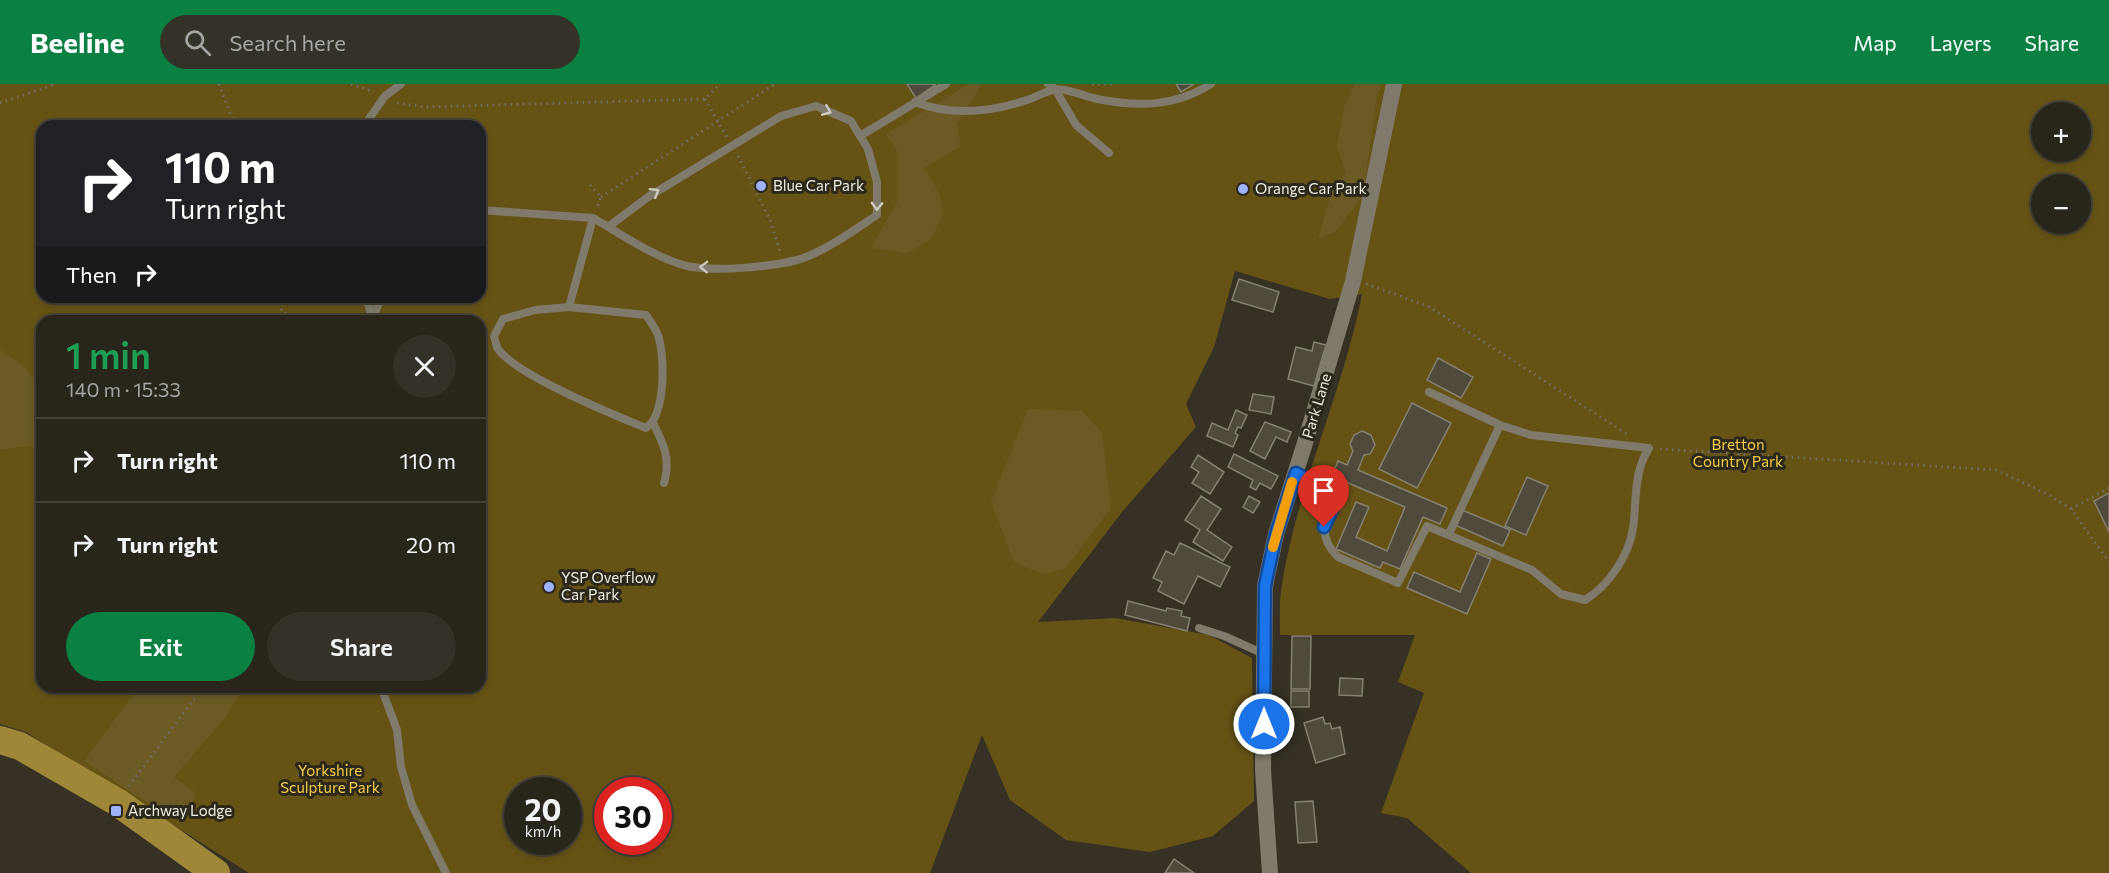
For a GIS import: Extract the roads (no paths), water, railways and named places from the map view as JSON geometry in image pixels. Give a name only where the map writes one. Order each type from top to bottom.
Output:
[{"type":"highway","points":[[0,740],[20,746],[117,802],[216,873]]},
{"type":"street","name":"Park Lane","points":[[1270,873],[1263,770],[1265,586],[1276,534],[1353,281],[1394,84]]},
{"type":"lane","points":[[368,120],[385,96],[402,84]]},
{"type":"lane","points":[[860,136],[946,84]]},
{"type":"lane","points":[[915,102],[936,108],[979,111],[1022,102],[1052,87],[1099,99],[1148,105],[1180,101],[1210,84]]},
{"type":"lane","points":[[1052,87],[1076,125],[1109,153]]},
{"type":"lane","points":[[486,210],[593,218],[608,227],[650,250],[687,266],[736,268],[798,260],[844,236],[877,215],[877,182],[868,149],[851,122],[816,106],[781,116],[732,144],[648,197],[608,227]]},
{"type":"lane","points":[[569,307],[593,218]]},
{"type":"lane","points":[[569,307],[646,315],[658,336],[663,393],[653,423],[646,428],[601,409],[522,369],[498,349],[494,336],[503,318],[535,310],[569,307]]},
{"type":"lane","points":[[1296,473],[1338,496],[1324,527],[1326,543],[1332,551],[1338,557],[1398,583],[1426,526],[1532,570],[1561,594],[1586,600],[1600,591],[1618,567],[1630,543],[1640,462],[1649,448],[1531,435],[1500,425],[1429,392]]},
{"type":"lane","points":[[653,423],[665,445],[669,467],[663,483]]},
{"type":"lane","points":[[1449,534],[1500,425]]},
{"type":"lane","points":[[1198,628],[1224,636],[1264,654]]},
{"type":"lane","points":[[383,693],[397,730],[400,767],[412,805],[446,873]]},
{"type":"place","name":"Blue Car Park","points":[[761,186]]},
{"type":"place","name":"Orange Car Park","points":[[1243,189]]},
{"type":"place","name":"YSP Overflow Car Park","points":[[549,587]]},
{"type":"place","name":"Archway Lodge","points":[[116,811]]},
{"type":"park label","name":"Bretton Country Park","points":[[1738,454]]},
{"type":"park label","name":"Yorkshire Sculpture Park","points":[[330,780]]}]
